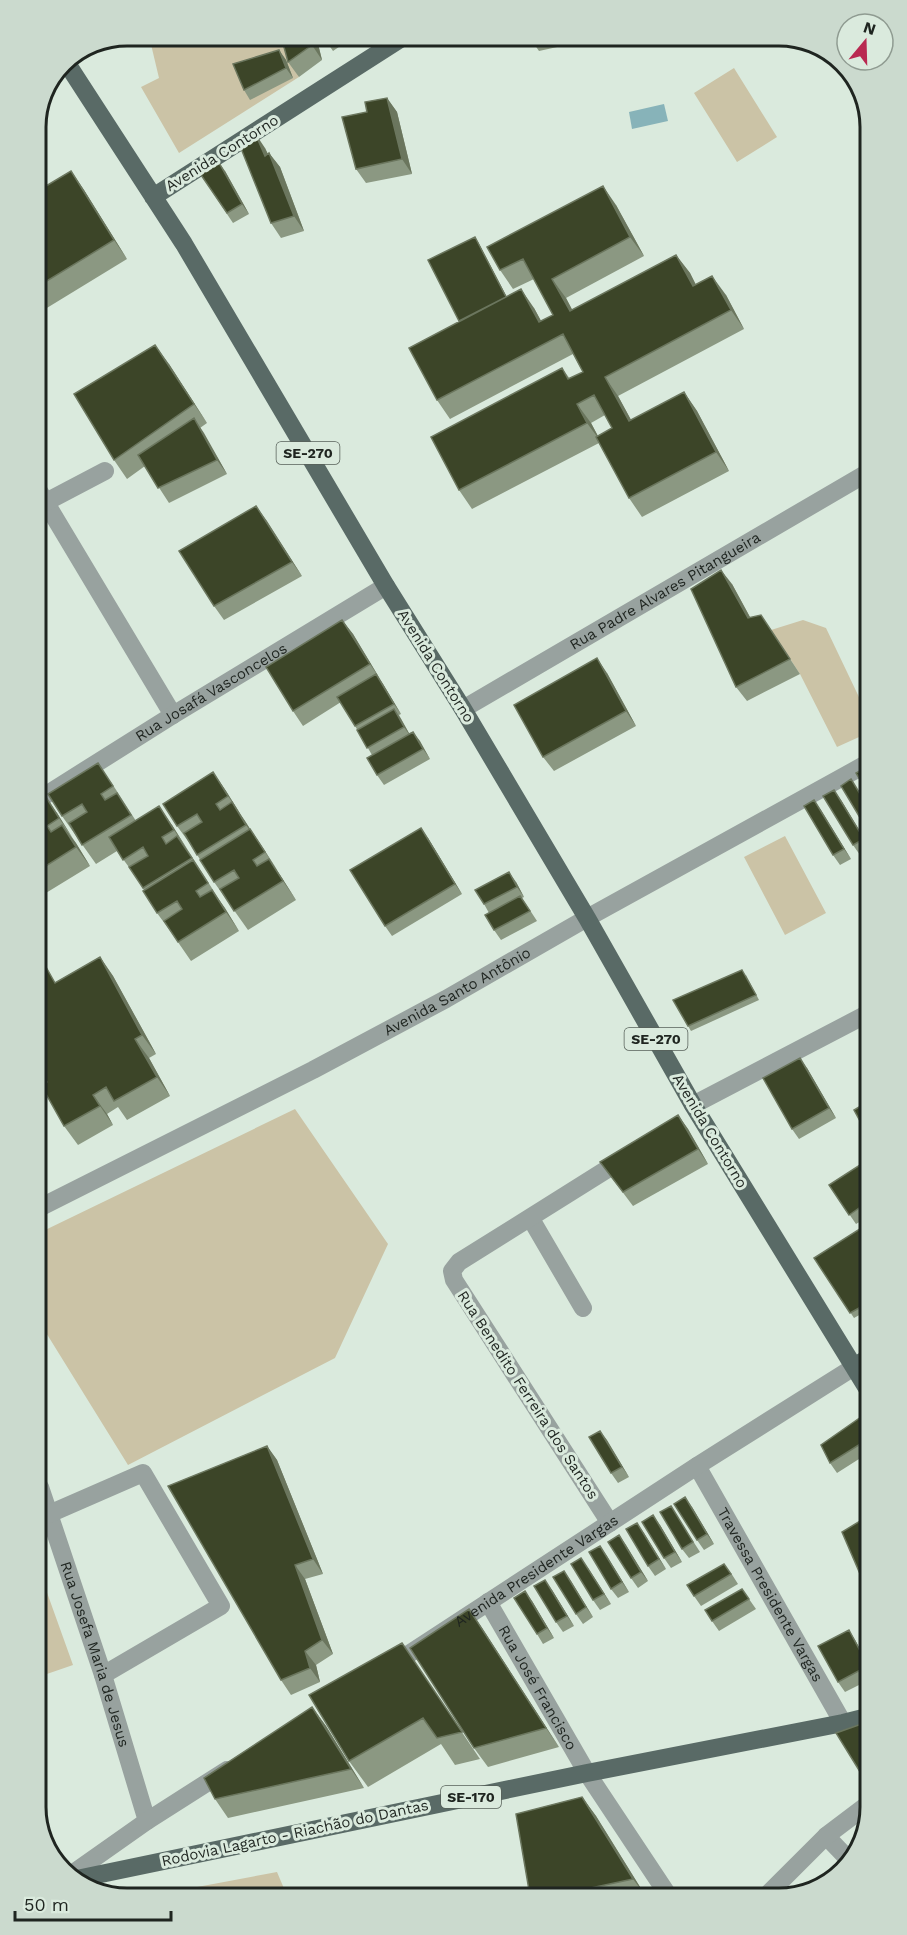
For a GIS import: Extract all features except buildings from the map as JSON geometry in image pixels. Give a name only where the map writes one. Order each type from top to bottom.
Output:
[{"type":"main road","name":"Avenida Contorno","points":[[389,46],[153,197],[184,244],[386,586],[463,709],[587,918],[695,1108],[860,1377]]},
{"type":"main road","name":"SE-270","points":[[71,69],[153,197]]},
{"type":"main road","points":[[854,1367],[860,1363]]},
{"type":"main road","name":"Rodovia Lagarto - Riachão do Dantas","points":[[84,1875],[860,1719]]},
{"type":"street","points":[[47,493],[105,471]]},
{"type":"street","name":"Rua Padre Alvares Pitangueira","points":[[463,709],[860,477]]},
{"type":"street","points":[[47,503],[173,715]]},
{"type":"street","name":"Rua Josafá Vasconcelos","points":[[47,795],[386,586]]},
{"type":"street","name":"Avenida Santo Antônio","points":[[46,1204],[313,1070],[446,999],[587,918],[860,767]]},
{"type":"street","points":[[678,1124],[695,1108],[860,1018]]},
{"type":"street","name":"Rua Benedito Ferreira dos Santos","points":[[610,1523],[452,1275],[459,1262],[531,1219],[639,1149]]},
{"type":"street","points":[[531,1219],[584,1308]]},
{"type":"street","name":"Avenida Presidente Vargas","points":[[378,1674],[697,1466],[854,1367]]},
{"type":"street","name":"Travessa Presidente Vargas","points":[[697,1466],[843,1723]]},
{"type":"street","points":[[49,1514],[143,1473],[221,1606],[103,1675]]},
{"type":"street","name":"Rua Josefa Maria de Jesus","points":[[46,1506],[103,1675],[147,1821]]},
{"type":"street","name":"Rua José Francisco","points":[[488,1602],[587,1773],[663,1888]]},
{"type":"street","points":[[78,1872],[147,1821],[237,1764]]},
{"type":"street","points":[[774,1888],[826,1836],[860,1810]]},
{"type":"street","points":[[826,1836],[844,1856]]},
{"type":"shaded area","points":[[151,46],[289,46],[299,77],[179,153],[141,87],[159,78]]},
{"type":"shaded area","points":[[734,68],[777,137],[737,162],[694,93]]},
{"type":"shaded area","points":[[803,620],[826,628],[860,699],[860,737],[837,747],[800,674],[771,630]]},
{"type":"shaded area","points":[[785,836],[826,913],[785,935],[744,857]]},
{"type":"shaded area","points":[[295,1109],[388,1244],[335,1358],[128,1465],[46,1333],[46,1229]]},
{"type":"shaded area","points":[[46,1590],[73,1665],[46,1674]]},
{"type":"shaded area","points":[[277,1872],[284,1888],[192,1888]]},
{"type":"water","points":[[664,104],[668,121],[632,129],[629,112]]}]
